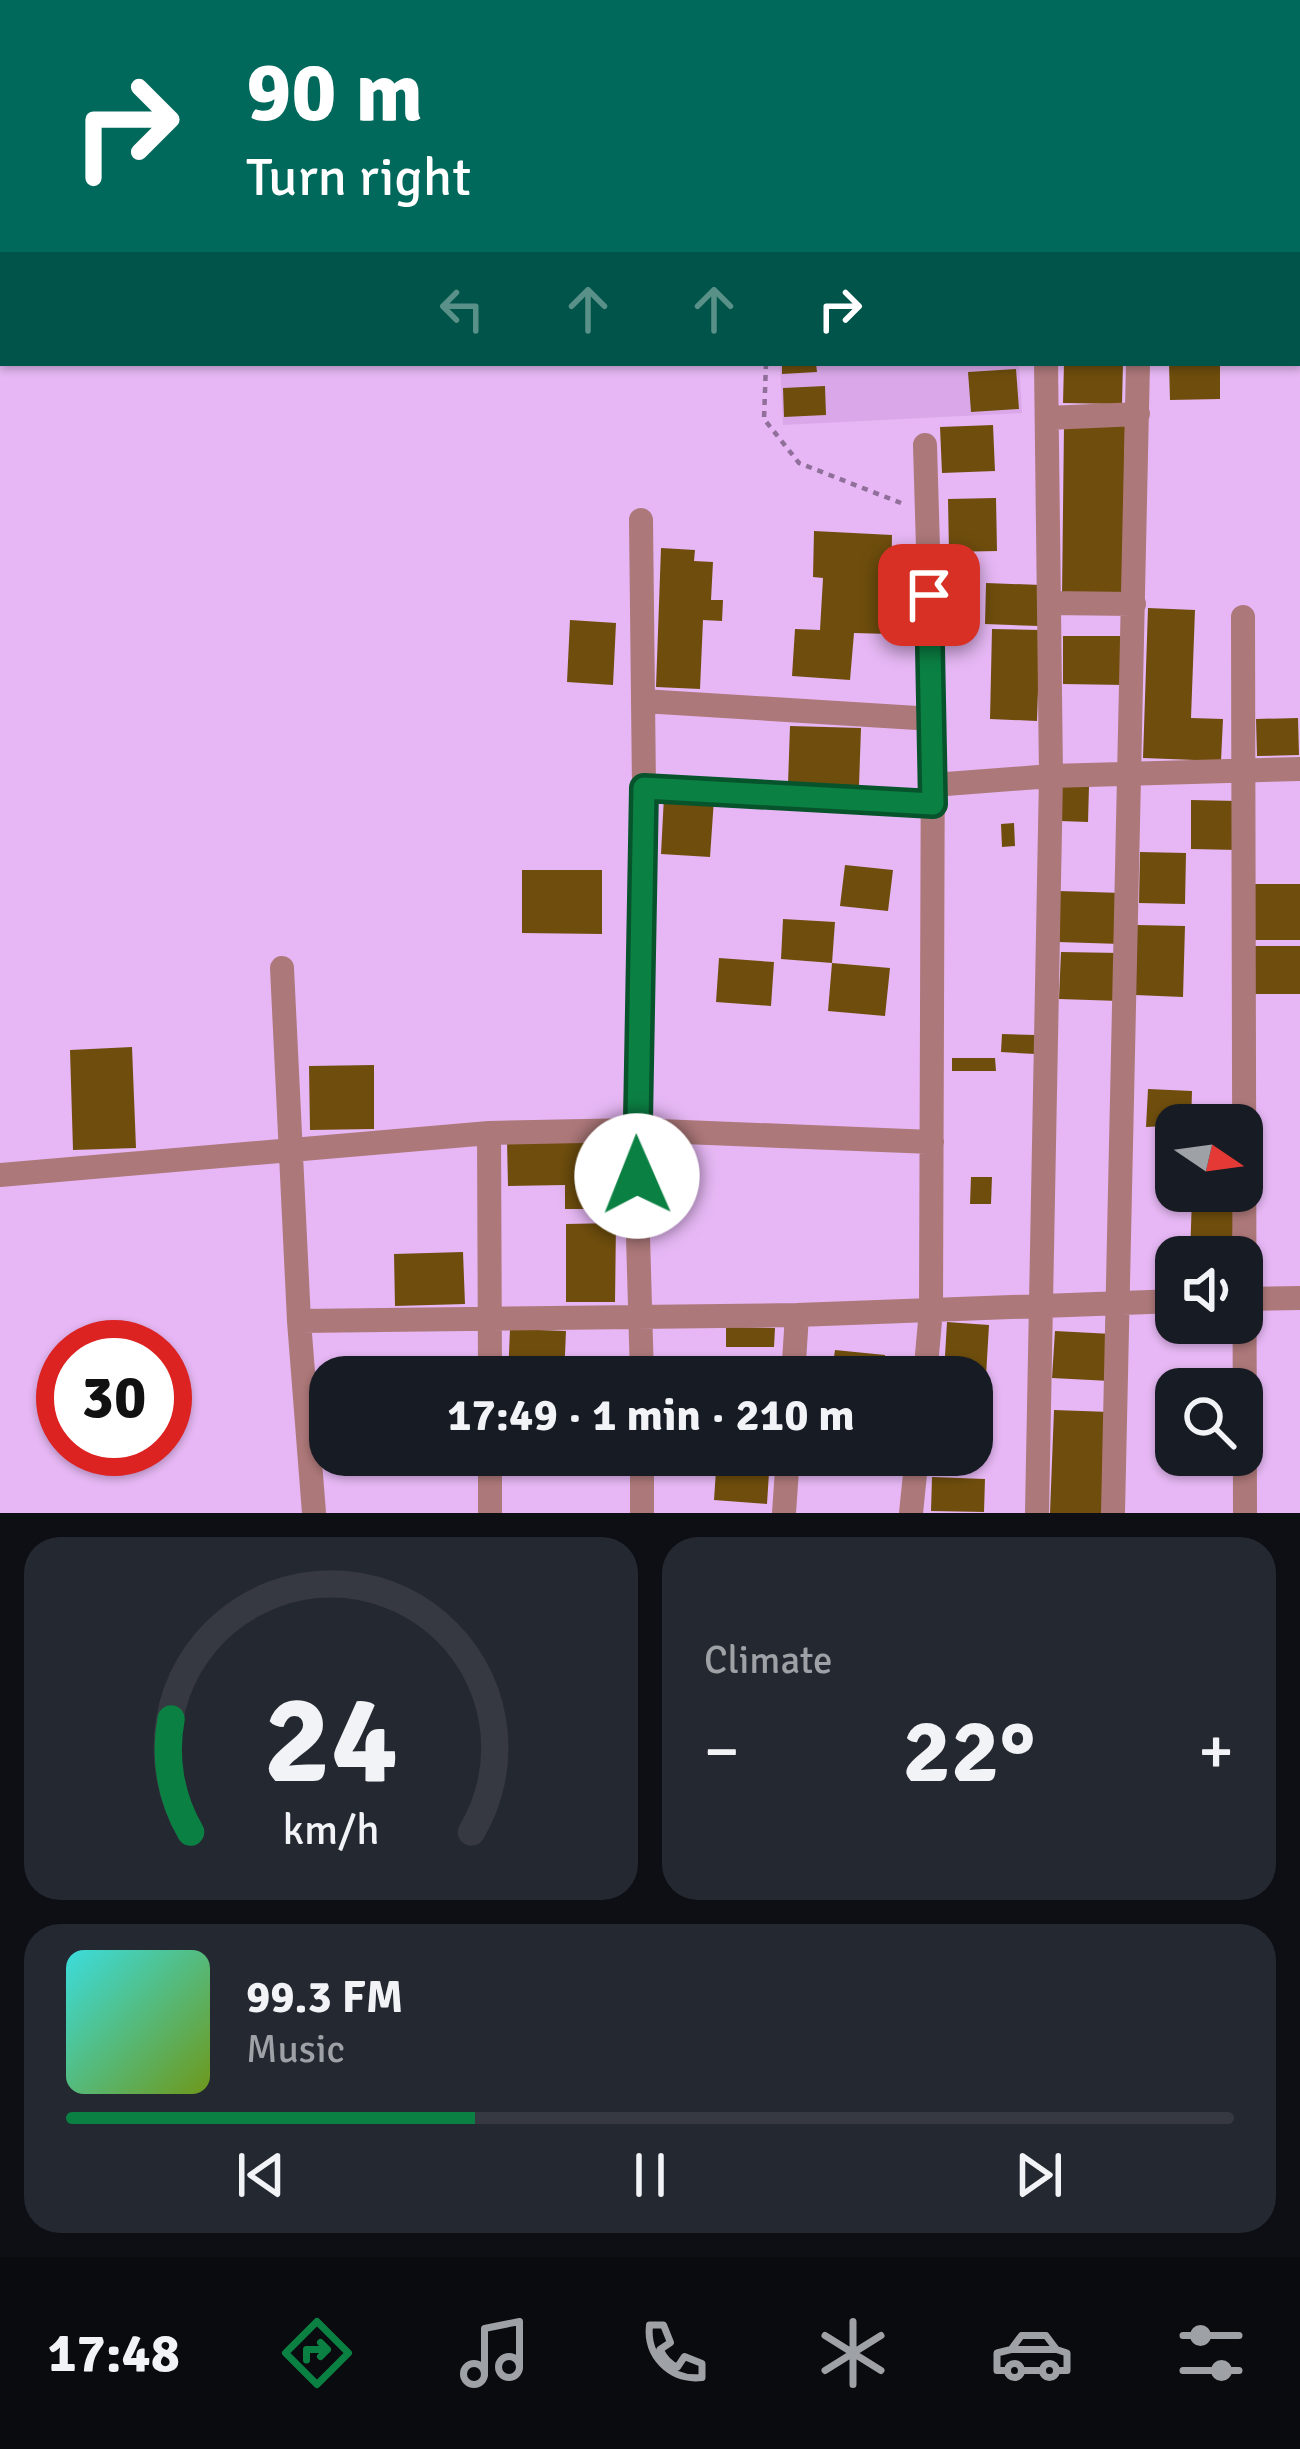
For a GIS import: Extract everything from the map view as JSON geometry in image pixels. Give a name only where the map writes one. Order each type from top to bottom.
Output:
[{"type":"street","points":[[1037,1513],[1051,776],[1046,366]]},
{"type":"street","points":[[1113,1513],[1138,366]]},
{"type":"street","points":[[1048,418],[1138,414]]},
{"type":"street","points":[[925,445],[933,719],[931,1310],[927,1356]]},
{"type":"street","points":[[641,520],[644,788],[635,1130],[642,1356]]},
{"type":"street","points":[[1051,604],[1135,604]]},
{"type":"street","points":[[1243,617],[1243,1236]]},
{"type":"street","points":[[644,701],[933,719]]},
{"type":"street","points":[[644,788],[933,794],[1051,776],[1300,769]]},
{"type":"street","points":[[282,968],[299,1321],[314,1513]]},
{"type":"street","points":[[0,1174],[489,1133],[635,1130],[932,1142]]},
{"type":"street","points":[[489,1133],[490,1356]]},
{"type":"street","points":[[1263,1299],[1300,1298]]},
{"type":"street","points":[[299,1321],[797,1315],[1155,1302]]},
{"type":"street","points":[[794,1356],[797,1315]]},
{"type":"street","points":[[1243,1344],[1245,1513]]},
{"type":"street","points":[[490,1476],[490,1513]]},
{"type":"street","points":[[642,1476],[642,1513]]},
{"type":"street","points":[[784,1513],[787,1476]]},
{"type":"street","points":[[911,1513],[915,1476]]},
{"type":"path","points":[[766,366],[764,419],[799,463],[926,512]]},
{"type":"shaded area","points":[[780,366],[1019,366],[1022,413],[783,425]]},
{"type":"building","points":[[782,366],[816,366],[817,372],[782,374]]},
{"type":"building","points":[[1064,366],[1123,366],[1122,404],[1063,403]]},
{"type":"building","points":[[1169,366],[1220,366],[1220,399],[1170,400]]},
{"type":"building","points":[[1016,369],[1019,409],[971,412],[968,372]]},
{"type":"building","points":[[825,386],[826,415],[784,417],[783,388]]},
{"type":"building","points":[[993,425],[995,471],[942,473],[940,427]]},
{"type":"building","points":[[1064,425],[1125,426],[1123,597],[1062,597]]},
{"type":"building","points":[[996,498],[997,551],[949,552],[948,499]]},
{"type":"building","points":[[814,531],[892,535],[890,634],[854,633],[850,680],[792,676],[795,629],[820,630],[823,578],[813,577]]},
{"type":"building","points":[[661,548],[695,550],[694,561],[713,562],[711,600],[723,600],[722,621],[703,620],[700,689],[656,687]]},
{"type":"building","points":[[986,583],[1041,585],[1039,626],[985,624]]},
{"type":"building","points":[[1148,608],[1195,610],[1191,718],[1223,719],[1221,761],[1143,758]]},
{"type":"building","points":[[570,620],[616,623],[613,685],[567,682]]},
{"type":"building","points":[[992,629],[1040,630],[1037,721],[990,719]]},
{"type":"building","points":[[1063,636],[1125,636],[1125,685],[1063,684]]},
{"type":"building","points":[[1298,718],[1299,755],[1257,756],[1256,719]]},
{"type":"building","points":[[790,726],[861,728],[859,786],[788,784]]},
{"type":"building","points":[[1061,786],[1089,786],[1088,822],[1060,821]]},
{"type":"building","points":[[664,796],[714,799],[710,857],[661,854]]},
{"type":"building","points":[[1191,800],[1238,801],[1238,850],[1191,849]]},
{"type":"building","points":[[1014,823],[1015,846],[1002,847],[1001,824]]},
{"type":"building","points":[[1140,852],[1186,853],[1185,904],[1139,903]]},
{"type":"building","points":[[845,865],[893,870],[888,911],[840,906]]},
{"type":"building","points":[[522,870],[602,870],[602,934],[522,933]]},
{"type":"building","points":[[1255,884],[1300,884],[1300,940],[1255,940]]},
{"type":"building","points":[[1059,891],[1122,893],[1121,944],[1058,942]]},
{"type":"building","points":[[783,919],[835,922],[832,963],[781,959]]},
{"type":"building","points":[[1137,925],[1185,926],[1183,997],[1135,995]]},
{"type":"building","points":[[1254,946],[1300,946],[1300,994],[1254,994]]},
{"type":"building","points":[[1061,952],[1121,953],[1120,1001],[1059,999]]},
{"type":"building","points":[[719,958],[774,962],[771,1006],[716,1002]]},
{"type":"building","points":[[832,963],[890,968],[885,1016],[828,1011]]},
{"type":"building","points":[[1002,1034],[1036,1035],[1035,1054],[1001,1052]]},
{"type":"building","points":[[132,1047],[136,1148],[73,1150],[70,1050]]},
{"type":"building","points":[[952,1058],[995,1058],[996,1071],[952,1071]]},
{"type":"building","points":[[374,1065],[374,1129],[310,1130],[309,1066]]},
{"type":"building","points":[[1148,1089],[1192,1091],[1192,1104],[1155,1104],[1155,1127],[1146,1127]]},
{"type":"building","points":[[507,1141],[619,1142],[620,1209],[565,1209],[565,1185],[508,1186]]},
{"type":"building","points":[[971,1177],[992,1177],[991,1204],[970,1204]]},
{"type":"building","points":[[1191,1212],[1234,1212],[1233,1236],[1191,1236]]},
{"type":"building","points":[[616,1223],[615,1302],[566,1302],[566,1224]]},
{"type":"building","points":[[463,1252],[465,1304],[395,1306],[394,1254]]},
{"type":"building","points":[[947,1322],[989,1325],[987,1356],[945,1356]]},
{"type":"building","points":[[726,1327],[775,1328],[774,1347],[726,1347]]},
{"type":"building","points":[[510,1329],[566,1331],[565,1356],[509,1356]]},
{"type":"building","points":[[1055,1331],[1112,1334],[1110,1381],[1052,1378]]},
{"type":"building","points":[[835,1350],[885,1355],[885,1356],[834,1356]]},
{"type":"building","points":[[1054,1410],[1110,1412],[1106,1513],[1050,1513]]},
{"type":"building","points":[[716,1476],[769,1476],[767,1504],[714,1500]]},
{"type":"building","points":[[932,1477],[985,1479],[984,1512],[931,1511]]},
{"type":"route","points":[[637,1176],[644,788],[933,804],[929,595]]}]
